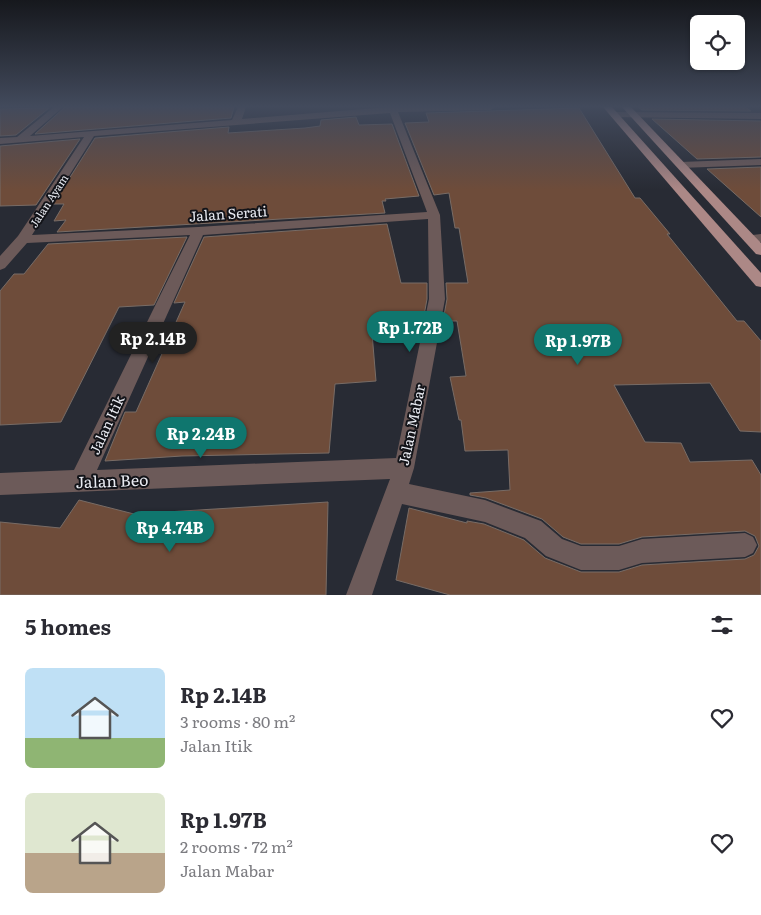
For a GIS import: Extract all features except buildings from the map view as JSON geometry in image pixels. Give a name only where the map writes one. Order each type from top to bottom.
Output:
[{"type":"main road","points":[[632,135],[761,282]]},
{"type":"main road","points":[[652,135],[755,238],[761,251]]},
{"type":"street","points":[[20,139],[25,135]]},
{"type":"street","points":[[0,141],[80,135]]},
{"type":"street","name":"Jalan Ayam","points":[[0,265],[23,239],[91,135]]},
{"type":"street","name":"Jalan Mabar","points":[[359,595],[404,468],[437,299],[434,216],[402,135]]},
{"type":"street","points":[[680,164],[761,162]]},
{"type":"street","name":"Jalan Serati","points":[[23,239],[198,231],[434,216]]},
{"type":"street","name":"Jalan Itik","points":[[80,482],[198,231]]},
{"type":"street","name":"Jalan Beo","points":[[0,484],[404,468]]},
{"type":"street","points":[[395,492],[485,511],[533,528],[554,548],[581,558],[619,558],[642,551],[746,546]]}]
